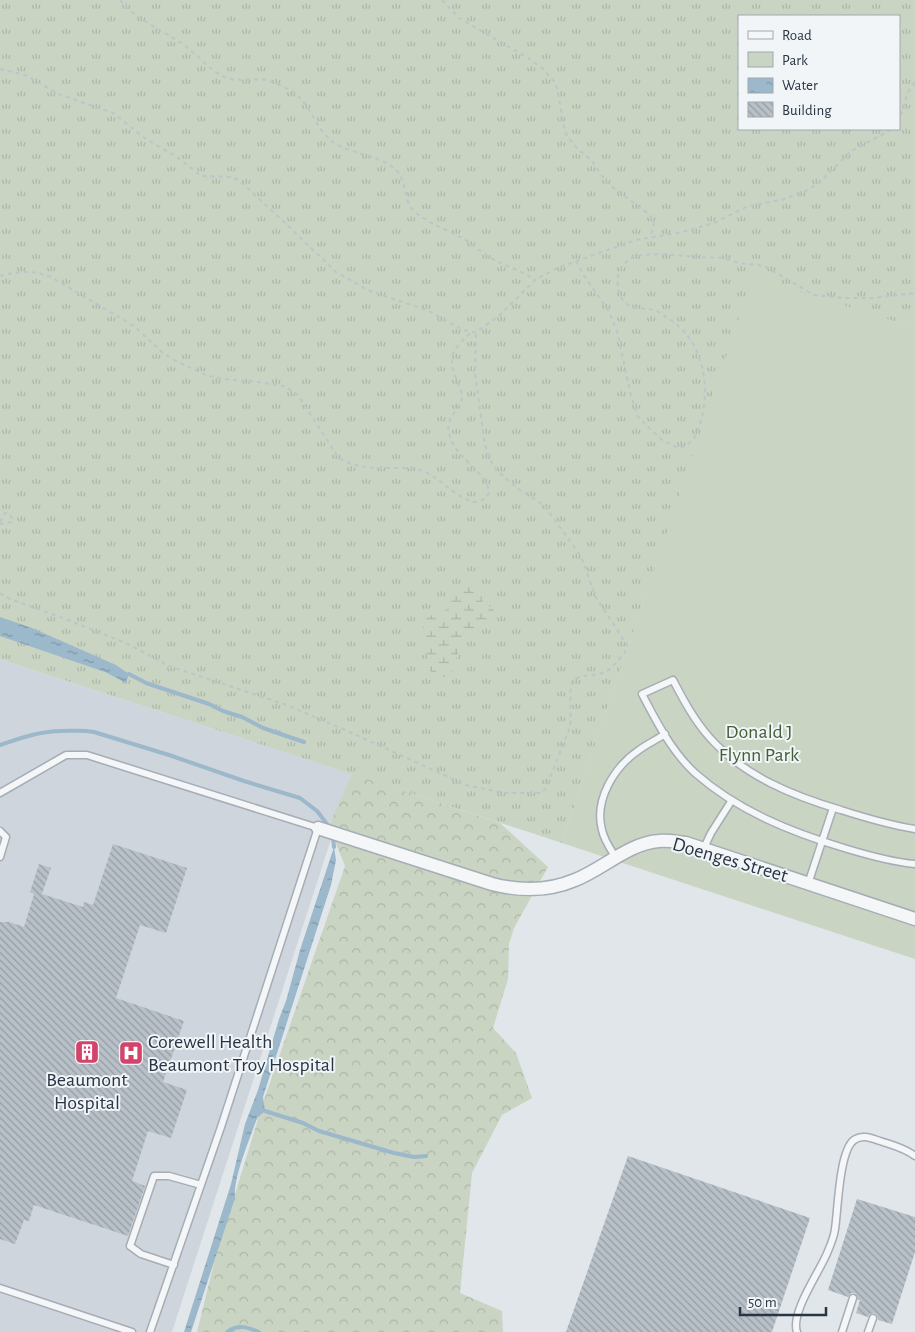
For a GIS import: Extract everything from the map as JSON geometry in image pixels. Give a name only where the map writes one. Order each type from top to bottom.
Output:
[{"type":"street","name":"Doenges Street","points":[[318,828],[492,884],[521,889],[562,884],[586,875],[644,844],[658,841],[686,843],[915,919]]},
{"type":"lane","points":[[915,829],[887,824],[833,808],[796,796],[768,783],[710,739],[692,715],[673,680],[642,694],[678,754],[694,772],[732,800],[763,818],[792,831],[898,862],[915,864]]},
{"type":"lane","points":[[616,858],[602,831],[600,812],[606,790],[618,770],[637,751],[665,734]]},
{"type":"lane","points":[[0,793],[66,755],[87,755],[318,828],[201,1185],[150,1332]]},
{"type":"lane","points":[[704,848],[711,833],[732,800]]},
{"type":"lane","points":[[808,884],[833,808]]},
{"type":"lane","points":[[0,831],[6,837],[0,858]]},
{"type":"lane","points":[[797,1332],[797,1318],[808,1287],[824,1263],[835,1232],[842,1170],[850,1145],[859,1137],[870,1138],[906,1150],[915,1156]]},
{"type":"lane","points":[[174,1265],[141,1254],[130,1246],[154,1176],[169,1176],[201,1185]]},
{"type":"lane","points":[[0,1288],[132,1332]]},
{"type":"lane","points":[[842,1332],[854,1298]]},
{"type":"lane","points":[[868,1332],[873,1318]]},
{"type":"path","points":[[120,0],[148,24],[186,47],[226,77],[234,80],[266,80],[291,91],[302,99],[324,135],[334,143],[378,159],[396,169],[401,176],[407,201],[414,211],[426,220],[466,241],[492,258],[521,270],[535,280]]},
{"type":"path","points":[[442,0],[459,18],[528,58],[554,80],[565,132],[579,150],[592,161],[607,184],[650,215],[654,222],[651,237]]},
{"type":"path","points":[[0,69],[25,75],[61,96],[113,113],[146,139],[177,157],[201,176],[232,177],[242,183],[336,272],[370,290],[429,311],[461,329],[471,332],[476,332],[499,316],[535,280],[557,268],[636,240],[684,232],[714,223],[748,206],[781,200],[804,192],[819,183],[850,152],[890,130]]},
{"type":"path","points":[[900,118],[907,94],[915,82]]},
{"type":"path","points":[[576,260],[583,274],[608,310],[617,331],[631,396],[638,417],[662,441],[679,448],[690,443],[699,430],[705,403],[705,377],[695,348],[686,334],[674,322],[656,311],[633,308],[622,299],[618,282],[619,273],[622,266],[631,258],[680,255],[720,258],[739,263],[759,264],[814,295],[872,298],[915,293]]},
{"type":"path","points":[[0,276],[27,271],[39,272],[51,277],[134,326],[163,353],[206,375],[222,379],[284,386],[298,395],[338,457],[346,462],[361,467],[418,469],[432,474],[451,490],[474,502],[482,501],[486,498],[489,492],[488,485],[454,446],[448,427],[450,418],[461,401],[462,396],[452,368],[451,358],[454,350],[471,332]]},
{"type":"path","points":[[0,594],[128,644],[169,666],[242,689],[310,715],[466,785],[504,793],[542,794],[570,727],[572,718],[570,687],[573,680],[578,677],[602,673],[608,670],[627,649],[596,596],[583,560],[544,505],[521,492],[497,471],[491,461],[485,445],[475,374],[476,332]]},
{"type":"path","points":[[5,513],[13,519],[12,522],[0,523],[5,513]]},
{"type":"shaded area","name":"Corewell Health Beaumont Troy Hospital","points":[[0,659],[352,774],[172,1332],[0,1332]]},
{"type":"green space","points":[[0,0],[915,0],[915,328],[763,281],[750,287],[562,843],[0,659]]},
{"type":"green space","name":"Donald J Flynn Park","points":[[753,277],[915,328],[915,959],[562,843]]},
{"type":"green space","points":[[473,584],[481,588],[482,601],[495,612],[483,628],[462,641],[450,677],[443,677],[430,671],[427,649],[420,638],[420,634],[427,617],[446,610],[458,590]]},
{"type":"green space","points":[[352,774],[500,823],[548,867],[514,928],[509,944],[508,979],[493,1028],[516,1053],[532,1098],[502,1115],[472,1173],[460,1293],[502,1311],[503,1332],[197,1332],[215,1259],[263,1103],[345,866],[329,826]]},
{"type":"water","points":[[0,617],[32,628],[116,665],[129,674],[126,683],[105,672],[0,636]]},
{"type":"water","points":[[334,847],[336,860],[331,885],[263,1097],[265,1111],[256,1121],[242,1160],[236,1180],[235,1198],[191,1332],[184,1332],[231,1184],[245,1124],[258,1090],[300,950]]},
{"type":"building","name":"Beaumont Hospital","points":[[113,844],[187,868],[166,933],[140,925],[116,998],[184,1021],[163,1082],[187,1090],[171,1138],[148,1131],[132,1181],[145,1186],[128,1236],[34,1205],[29,1221],[24,1220],[15,1244],[0,1239],[0,922],[9,922],[24,927],[34,894],[30,892],[39,864],[51,868],[42,894],[83,907],[84,902],[93,905]]},
{"type":"building","points":[[628,1156],[810,1218],[772,1332],[566,1332]]},
{"type":"building","points":[[857,1199],[915,1217],[915,1252],[892,1324],[878,1320],[877,1315],[874,1313],[868,1317],[856,1313],[860,1300],[858,1300],[855,1293],[851,1293],[848,1297],[828,1290]]},
{"type":"waterway","points":[[129,674],[146,683],[209,704],[242,717],[263,728],[304,742]]},
{"type":"waterway","points":[[0,745],[46,732],[94,732],[300,798],[317,811],[330,828]]},
{"type":"waterway","points":[[333,837],[334,847]]},
{"type":"waterway","points":[[265,1111],[303,1123],[319,1131],[394,1153],[414,1157],[426,1156]]},
{"type":"waterway","points":[[227,1332],[231,1329],[243,1327],[259,1332]]},
{"type":"place","name":"Beaumont Hospital","points":[[87,1052]]},
{"type":"place","name":"Corewell Health Beaumont Troy Hospital","points":[[131,1053]]}]
